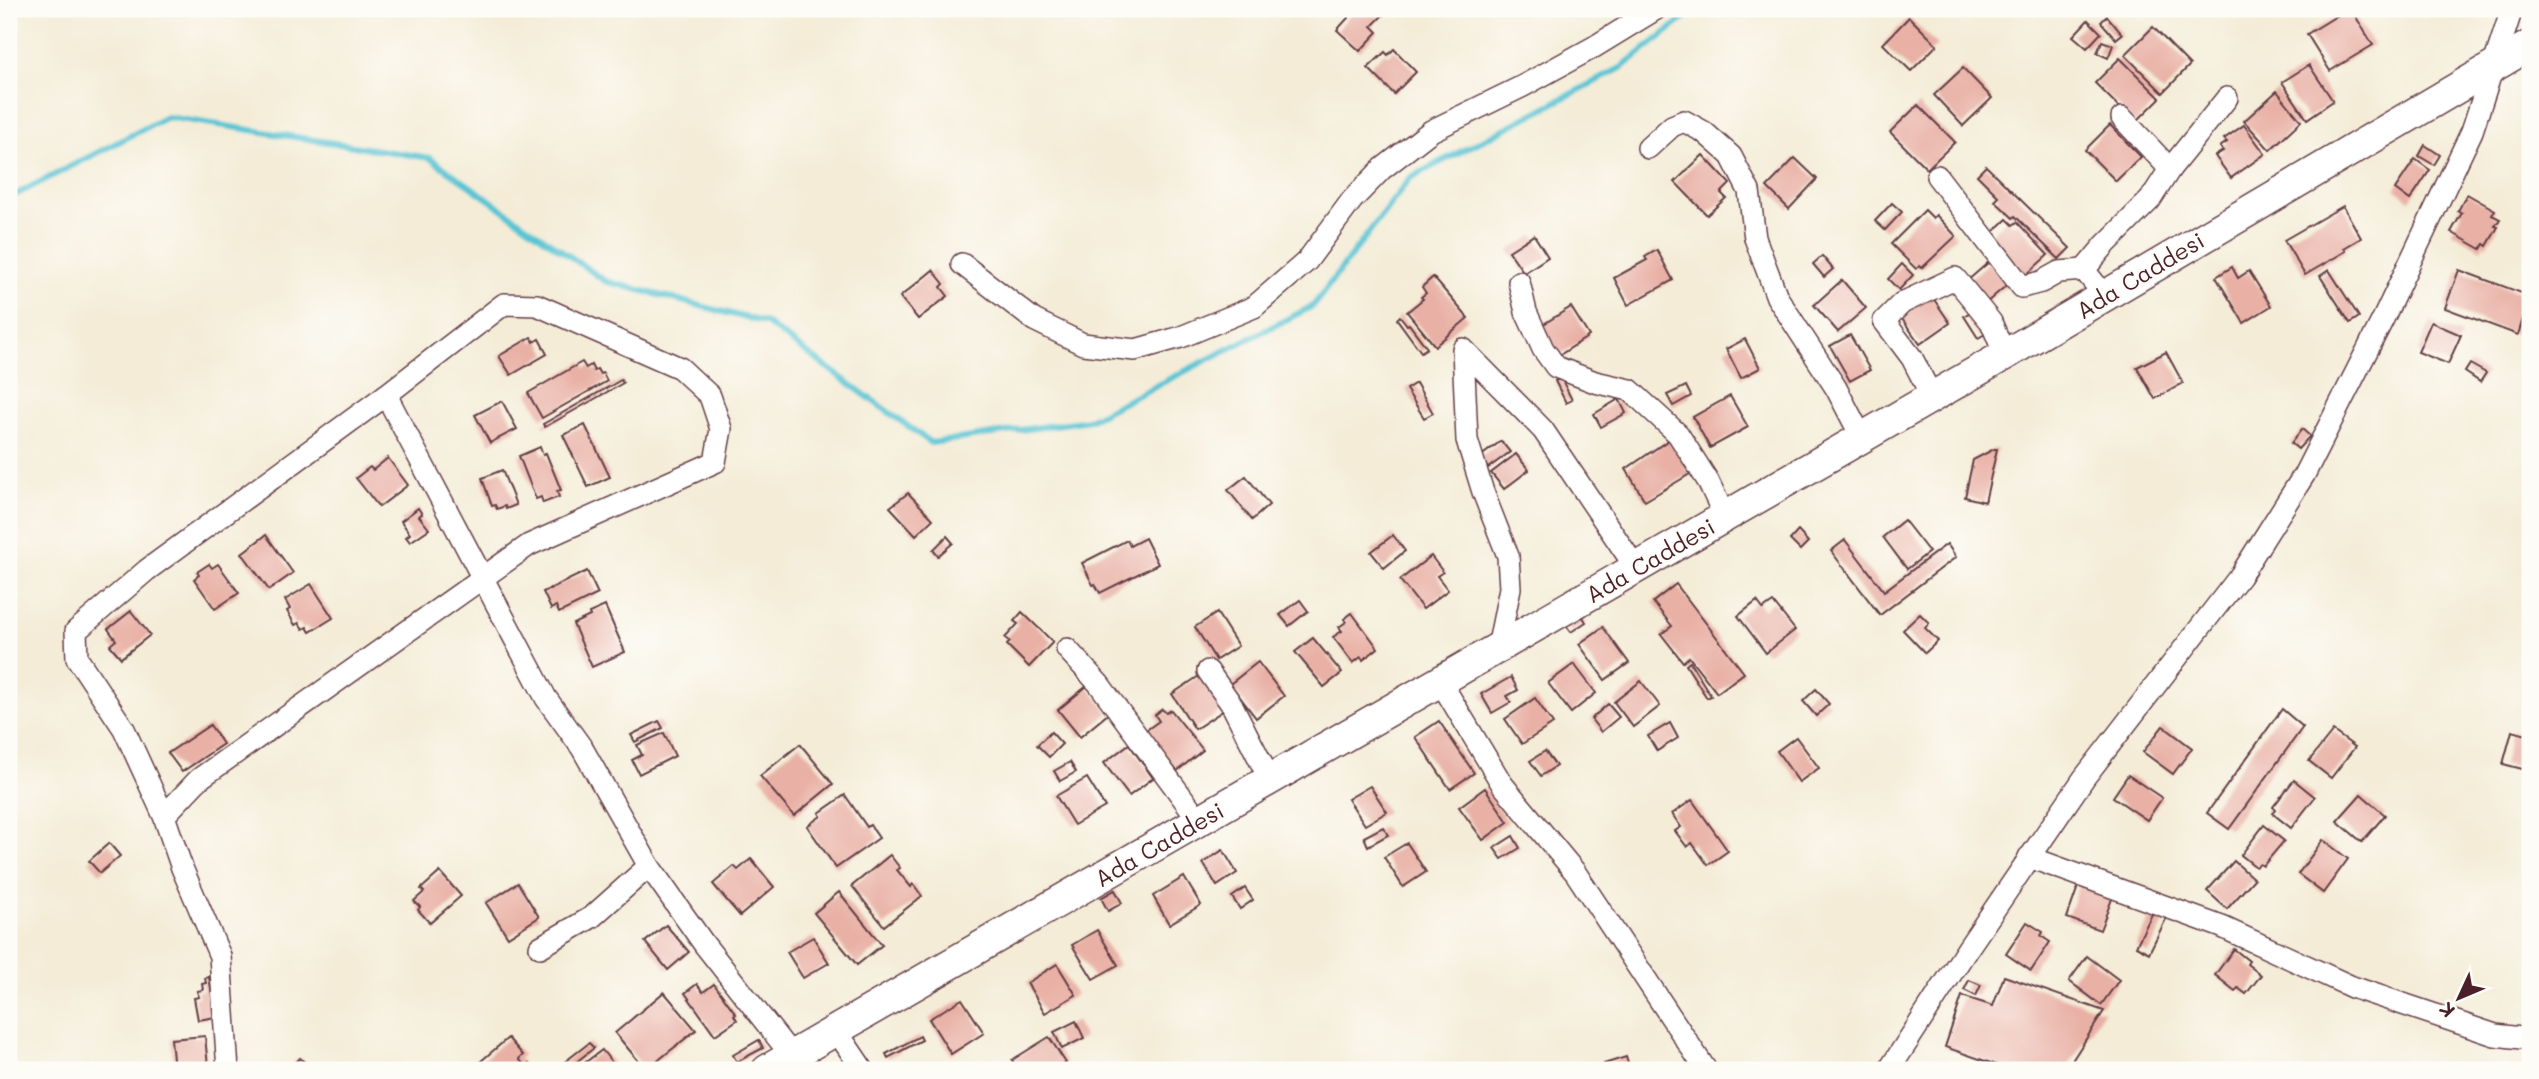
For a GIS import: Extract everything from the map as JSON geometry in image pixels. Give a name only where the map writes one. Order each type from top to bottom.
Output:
[{"type":"main road","name":"Ada Caddesi","points":[[779,1063],[2005,355],[2530,45]]},
{"type":"street","points":[[962,264],[1034,320],[1083,344],[1135,350],[1181,337],[1254,307],[1307,261],[1352,200],[1382,169],[1431,131],[1546,73],[1656,9]]},
{"type":"street","points":[[1889,1070],[2084,778],[2240,576],[2304,475],[2435,213],[2472,131],[2512,9]]},
{"type":"street","points":[[1937,176],[2022,287],[2041,282],[2059,272],[2084,270],[2150,200],[2170,169],[2227,98]]},
{"type":"street","points":[[2122,118],[2170,169]]},
{"type":"street","points":[[1648,148],[1672,126],[1684,121],[1704,132],[1731,156],[1749,191],[1755,238],[1777,297],[1836,388],[1862,438]]},
{"type":"street","points":[[2084,270],[2105,296]]},
{"type":"street","points":[[1932,397],[1912,358],[1884,321],[1902,303],[1955,278],[1991,322],[2005,355]]},
{"type":"street","points":[[1519,282],[1526,312],[1543,349],[1556,367],[1595,382],[1630,390],[1678,434],[1708,481],[1725,517]]},
{"type":"street","points":[[164,816],[199,779],[530,545],[715,462],[721,429],[710,396],[680,368],[537,305],[504,304],[386,395],[147,570],[76,631],[77,657],[124,729],[164,816],[182,869],[219,956],[228,1070]]},
{"type":"street","points":[[1498,648],[1510,588],[1508,556],[1483,492],[1467,440],[1462,349],[1543,430],[1636,568]]},
{"type":"street","points":[[386,395],[546,698],[582,748],[649,866],[704,944],[779,1063]]},
{"type":"street","points":[[1067,649],[1098,684],[1199,820]]},
{"type":"street","points":[[1208,671],[1232,705],[1269,780]]},
{"type":"street","points":[[1440,681],[1502,784],[1575,872],[1706,1070]]},
{"type":"street","points":[[2029,857],[2222,927],[2352,987],[2495,1035],[2530,1039]]},
{"type":"street","points":[[540,947],[592,917],[649,866]]},
{"type":"street","points":[[836,1030],[863,1070]]},
{"type":"building","points":[[1356,9],[1381,9],[1385,13],[1372,26],[1378,32],[1360,51],[1337,30]]},
{"type":"building","points":[[2351,9],[2373,45],[2330,71],[2307,34]]},
{"type":"building","points":[[2107,16],[2122,34],[2116,39],[2101,22]]},
{"type":"building","points":[[1909,17],[1937,45],[1911,71],[1883,44]]},
{"type":"building","points":[[2088,20],[2101,33],[2087,48],[2073,36]]},
{"type":"building","points":[[2153,27],[2190,65],[2163,93],[2125,55]]},
{"type":"building","points":[[2102,41],[2113,45],[2108,58],[2097,53]]},
{"type":"building","points":[[1394,49],[1416,72],[1394,94],[1368,68],[1385,52],[1388,55]]},
{"type":"building","points":[[2120,58],[2160,98],[2135,123],[2095,83]]},
{"type":"building","points":[[2309,65],[2333,101],[2307,119],[2282,82]]},
{"type":"building","points":[[1963,68],[1992,98],[1963,126],[1934,95]]},
{"type":"building","points":[[2277,91],[2301,121],[2270,150],[2244,121]]},
{"type":"building","points":[[1918,105],[1955,142],[1927,169],[1890,132]]},
{"type":"building","points":[[2110,125],[2141,157],[2116,181],[2085,150]]},
{"type":"building","points":[[2244,125],[2265,154],[2231,178],[2215,156],[2223,151],[2220,147],[2227,142],[2224,139]]},
{"type":"building","points":[[2425,145],[2440,155],[2434,165],[2419,156]]},
{"type":"building","points":[[1703,155],[1730,184],[1721,193],[1726,198],[1707,215],[1675,182]]},
{"type":"building","points":[[1795,158],[1817,179],[1789,209],[1767,187]]},
{"type":"building","points":[[2415,159],[2430,170],[2410,200],[2395,189]]},
{"type":"building","points":[[1986,166],[2070,248],[2059,259],[2015,216],[2013,218],[1995,201],[1999,197],[1977,175]]},
{"type":"building","points":[[2467,194],[2495,210],[2492,215],[2500,219],[2487,246],[2484,244],[2481,249],[2451,232],[2462,213],[2458,211]]},
{"type":"building","points":[[1892,203],[1902,212],[1885,230],[1875,221]]},
{"type":"building","points":[[2343,206],[2361,238],[2344,248],[2346,251],[2305,275],[2284,240]]},
{"type":"building","points":[[1925,210],[1933,218],[1936,215],[1956,236],[1922,268],[1920,266],[1916,269],[1891,244]]},
{"type":"building","points":[[2007,219],[2013,225],[2017,222],[2048,255],[2024,277],[1987,238]]},
{"type":"building","points":[[1534,235],[1548,257],[1524,273],[1509,251]]},
{"type":"building","points":[[1657,250],[1673,280],[1628,305],[1614,278],[1647,260],[1645,257]]},
{"type":"building","points":[[1822,256],[1833,269],[1824,277],[1813,264]]},
{"type":"building","points":[[1989,262],[2008,284],[1986,303],[1967,281]]},
{"type":"building","points":[[1902,264],[1913,275],[1899,290],[1888,279]]},
{"type":"building","points":[[2232,267],[2238,278],[2249,271],[2271,306],[2244,323],[2216,277]]},
{"type":"building","points":[[933,270],[944,284],[941,287],[948,296],[918,319],[900,297]]},
{"type":"building","points":[[2329,270],[2359,317],[2350,323],[2320,276]]},
{"type":"building","points":[[2459,270],[2530,296],[2518,335],[2445,308]]},
{"type":"building","points":[[1433,277],[1468,318],[1435,346],[1407,312],[1423,299],[1421,297],[1426,293],[1422,287]]},
{"type":"building","points":[[1842,280],[1866,308],[1838,332],[1814,305]]},
{"type":"building","points":[[1931,295],[1950,323],[1920,344],[1900,316]]},
{"type":"building","points":[[1571,307],[1589,336],[1558,356],[1539,327]]},
{"type":"building","points":[[1972,311],[1987,333],[1978,338],[1964,316]]},
{"type":"building","points":[[1400,316],[1427,348],[1421,352],[1397,319]]},
{"type":"building","points":[[2431,322],[2461,335],[2448,364],[2418,352]]},
{"type":"building","points":[[1850,335],[1870,370],[1850,381],[1830,346]]},
{"type":"building","points":[[531,337],[534,342],[539,339],[547,354],[511,375],[499,356]]},
{"type":"building","points":[[1745,339],[1760,368],[1741,378],[1726,349]]},
{"type":"building","points":[[2166,352],[2183,383],[2155,399],[2137,367]]},
{"type":"building","points":[[582,362],[586,368],[591,365],[594,371],[597,369],[600,374],[603,373],[607,381],[542,418],[528,393]]},
{"type":"building","points":[[2470,364],[2486,373],[2480,382],[2465,372]]},
{"type":"building","points":[[1561,378],[1572,400],[1566,403],[1555,381]]},
{"type":"building","points":[[621,380],[623,383],[545,427],[543,424]]},
{"type":"building","points":[[1416,383],[1433,413],[1424,418],[1406,389]]},
{"type":"building","points":[[1686,386],[1691,396],[1673,406],[1667,395]]},
{"type":"building","points":[[1730,396],[1748,427],[1710,448],[1693,417]]},
{"type":"building","points":[[1619,399],[1626,413],[1601,427],[1594,414]]},
{"type":"building","points":[[502,401],[517,429],[490,443],[475,415]]},
{"type":"building","points":[[585,425],[610,477],[588,487],[563,435]]},
{"type":"building","points":[[2302,429],[2310,436],[2298,449],[2291,443]]},
{"type":"building","points":[[1673,437],[1689,463],[1685,466],[1690,474],[1645,501],[1626,469]]},
{"type":"building","points":[[1501,441],[1510,452],[1488,468],[1480,457]]},
{"type":"building","points":[[540,447],[543,455],[546,453],[561,490],[557,491],[559,497],[543,503],[541,497],[536,499],[519,456]]},
{"type":"building","points":[[1997,449],[1985,502],[1965,497],[1973,460]]},
{"type":"building","points":[[1516,454],[1529,470],[1504,489],[1491,473]]},
{"type":"building","points":[[388,458],[408,485],[379,507],[356,478],[370,467],[373,470]]},
{"type":"building","points":[[502,470],[516,505],[497,509],[495,505],[492,506],[482,478]]},
{"type":"building","points":[[1246,476],[1269,505],[1252,520],[1228,490]]},
{"type":"building","points":[[908,493],[933,519],[916,535],[890,507]]},
{"type":"building","points":[[418,508],[422,514],[419,516],[429,529],[410,542],[406,537],[410,534],[401,521]]},
{"type":"building","points":[[1904,520],[1929,552],[1907,569],[1883,537]]},
{"type":"building","points":[[1798,531],[1808,542],[1800,550],[1790,540]]},
{"type":"building","points":[[266,535],[293,573],[269,590],[242,553]]},
{"type":"building","points":[[1393,535],[1405,551],[1384,568],[1371,552]]},
{"type":"building","points":[[947,536],[953,543],[938,556],[933,550]]},
{"type":"building","points":[[1145,538],[1158,564],[1100,593],[1082,563],[1127,540],[1130,546]]},
{"type":"building","points":[[1845,540],[1884,591],[1947,544],[1956,557],[1880,615],[1831,551]]},
{"type":"building","points":[[1431,556],[1443,572],[1437,576],[1448,590],[1423,609],[1400,580]]},
{"type":"building","points":[[209,564],[212,568],[218,564],[239,593],[215,609],[194,579],[199,575],[197,572]]},
{"type":"building","points":[[587,571],[598,594],[559,613],[556,606],[551,609],[543,592]]},
{"type":"building","points":[[311,584],[333,618],[310,632],[307,627],[303,629],[299,623],[295,625],[287,611],[290,609],[285,600]]},
{"type":"building","points":[[1676,584],[1744,673],[1717,693],[1689,657],[1683,662],[1661,634],[1672,626],[1653,602]]},
{"type":"building","points":[[1300,600],[1308,611],[1289,626],[1280,615]]},
{"type":"building","points":[[1757,601],[1763,609],[1773,602],[1795,630],[1766,653],[1738,616]]},
{"type":"building","points":[[605,606],[625,652],[592,667],[573,624]]},
{"type":"building","points":[[1578,609],[1586,622],[1571,632],[1562,620]]},
{"type":"building","points":[[131,611],[150,635],[121,658],[110,645],[116,640],[108,629]]},
{"type":"building","points":[[1022,612],[1053,642],[1029,667],[1007,645],[1010,642],[1005,638],[1018,624],[1014,621]]},
{"type":"building","points":[[1217,613],[1238,646],[1216,660],[1195,627]]},
{"type":"building","points":[[1352,613],[1378,648],[1363,660],[1361,657],[1353,663],[1333,637],[1342,631],[1339,627]]},
{"type":"building","points":[[1920,614],[1929,623],[1925,628],[1938,641],[1925,653],[1903,630]]},
{"type":"building","points":[[1603,627],[1629,663],[1605,680],[1579,644]]},
{"type":"building","points":[[1313,638],[1342,673],[1324,687],[1295,652]]},
{"type":"building","points":[[1258,662],[1284,696],[1256,718],[1230,684]]},
{"type":"building","points":[[1690,662],[1711,696],[1707,698],[1686,665]]},
{"type":"building","points":[[1574,664],[1596,693],[1571,713],[1548,683]]},
{"type":"building","points":[[1199,676],[1227,708],[1195,729],[1172,694]]},
{"type":"building","points":[[1511,677],[1518,690],[1507,696],[1511,702],[1492,713],[1481,694]]},
{"type":"building","points":[[1641,681],[1660,706],[1633,727],[1614,702]]},
{"type":"building","points":[[1087,686],[1109,713],[1080,737],[1058,710]]},
{"type":"building","points":[[1816,689],[1829,704],[1816,716],[1803,701]]},
{"type":"building","points":[[1535,698],[1553,724],[1522,744],[1505,719]]},
{"type":"building","points":[[1608,704],[1619,717],[1601,732],[1591,719]]},
{"type":"building","points":[[1162,709],[1166,713],[1171,710],[1203,750],[1177,771],[1145,731],[1159,721],[1155,715]]},
{"type":"building","points":[[2282,709],[2303,727],[2229,829],[2207,813]]},
{"type":"building","points":[[659,721],[663,728],[635,742],[631,735]]},
{"type":"building","points":[[1439,721],[1474,773],[1450,789],[1415,737]]},
{"type":"building","points":[[1670,723],[1678,738],[1657,751],[1648,736]]},
{"type":"building","points":[[210,725],[223,744],[182,772],[168,753]]},
{"type":"building","points":[[2163,726],[2192,748],[2173,774],[2143,752]]},
{"type":"building","points":[[2333,731],[2355,747],[2331,778],[2309,761]]},
{"type":"building","points":[[2512,731],[2530,736],[2530,771],[2503,764]]},
{"type":"building","points":[[1051,732],[1062,744],[1049,757],[1037,745]]},
{"type":"building","points":[[664,733],[675,756],[639,774],[632,760],[642,755],[637,745]]},
{"type":"building","points":[[1796,737],[1819,768],[1799,782],[1777,751]]},
{"type":"building","points":[[800,744],[833,784],[794,816],[760,776]]},
{"type":"building","points":[[1129,744],[1153,778],[1129,796],[1104,763]]},
{"type":"building","points":[[1545,751],[1556,766],[1541,776],[1530,761]]},
{"type":"building","points":[[1070,762],[1076,772],[1060,781],[1054,771]]},
{"type":"building","points":[[2128,775],[2162,798],[2147,820],[2113,797]]},
{"type":"building","points":[[1087,778],[1105,807],[1074,825],[1056,796]]},
{"type":"building","points":[[2294,780],[2315,797],[2291,828],[2272,813],[2275,809],[2273,807]]},
{"type":"building","points":[[1370,786],[1387,812],[1365,825],[1348,799]]},
{"type":"building","points":[[1485,788],[1508,822],[1483,840],[1459,807]]},
{"type":"building","points":[[2361,794],[2385,815],[2362,842],[2337,821]]},
{"type":"building","points":[[845,795],[867,827],[870,825],[879,838],[836,868],[807,826],[821,816],[819,813]]},
{"type":"building","points":[[1692,800],[1728,851],[1708,865],[1692,843],[1687,847],[1675,831],[1681,827],[1672,814]]},
{"type":"building","points":[[2264,825],[2284,841],[2263,866],[2260,864],[2256,867],[2241,855]]},
{"type":"building","points":[[1383,827],[1388,835],[1368,846],[1364,837]]},
{"type":"building","points":[[1513,836],[1520,848],[1502,859],[1494,848]]},
{"type":"building","points":[[2323,840],[2348,859],[2323,893],[2298,874]]},
{"type":"building","points":[[109,843],[120,856],[100,873],[89,861]]},
{"type":"building","points":[[1407,843],[1426,872],[1403,887],[1384,857]]},
{"type":"building","points":[[1223,850],[1237,873],[1217,886],[1203,863]]},
{"type":"building","points":[[890,855],[900,868],[897,870],[922,896],[884,926],[852,886]]},
{"type":"building","points":[[751,859],[774,887],[740,916],[713,884],[734,866],[738,870]]},
{"type":"building","points":[[2234,861],[2254,879],[2227,909],[2207,891]]},
{"type":"building","points":[[440,872],[461,896],[430,923],[414,901],[424,892],[421,889]]},
{"type":"building","points":[[1184,877],[1201,905],[1169,924],[1153,896]]},
{"type":"building","points":[[2081,878],[2115,891],[2100,930],[2067,918]]},
{"type":"building","points":[[518,883],[539,917],[508,937],[486,903]]},
{"type":"building","points":[[1245,888],[1253,900],[1240,909],[1232,897]]},
{"type":"building","points":[[1115,890],[1122,903],[1108,911],[1101,898]]},
{"type":"building","points":[[839,892],[882,945],[857,965],[814,913]]},
{"type":"building","points":[[2154,910],[2167,917],[2149,953],[2136,946]]},
{"type":"building","points":[[2027,922],[2043,932],[2041,936],[2050,942],[2031,971],[2006,954]]},
{"type":"building","points":[[666,925],[689,952],[668,970],[645,942]]},
{"type":"building","points":[[1097,930],[1118,965],[1093,979],[1072,945]]},
{"type":"building","points":[[813,937],[829,963],[803,978],[787,952]]},
{"type":"building","points":[[2234,949],[2261,975],[2246,994],[2238,988],[2235,991],[2215,975]]},
{"type":"building","points":[[2087,956],[2119,980],[2101,1005],[2069,981]]},
{"type":"building","points":[[1057,964],[1076,995],[1045,1013],[1027,983]]},
{"type":"building","points":[[2004,976],[2104,1011],[2066,1070],[2011,1070],[1945,1047],[1962,996],[1993,1006]]},
{"type":"building","points":[[209,977],[216,1017],[198,1020],[194,998],[199,997],[197,991],[203,990],[202,984],[206,983],[205,978]]},
{"type":"building","points":[[1969,980],[1981,985],[1976,996],[1964,990]]},
{"type":"building","points":[[697,984],[703,992],[714,984],[736,1014],[734,1015],[737,1020],[715,1035],[685,993]]},
{"type":"building","points":[[664,992],[696,1030],[646,1070],[615,1033]]},
{"type":"building","points":[[962,999],[984,1033],[951,1054],[929,1019]]},
{"type":"building","points":[[1076,1021],[1084,1038],[1062,1049],[1054,1032]]},
{"type":"building","points":[[205,1036],[208,1067],[174,1069],[171,1039]]},
{"type":"building","points":[[920,1036],[922,1040],[888,1058],[886,1054]]},
{"type":"building","points":[[1049,1037],[1066,1063],[1054,1070],[1018,1070],[1012,1060]]},
{"type":"building","points":[[508,1038],[523,1055],[519,1059],[526,1067],[529,1064],[535,1070],[489,1070],[481,1061]]},
{"type":"building","points":[[759,1040],[763,1048],[737,1062],[733,1055]]},
{"type":"building","points":[[589,1043],[594,1048],[566,1070],[562,1064]]},
{"type":"building","points":[[602,1050],[618,1070],[575,1070]]},
{"type":"building","points":[[1626,1057],[1630,1070],[1606,1070],[1604,1064]]},
{"type":"building","points":[[300,1058],[312,1070],[286,1070]]},
{"type":"waterway","points":[[9,198],[167,117],[430,158],[605,281],[766,323],[931,443],[1089,420],[1313,306],[1410,178],[1621,68],[1696,9]]}]
